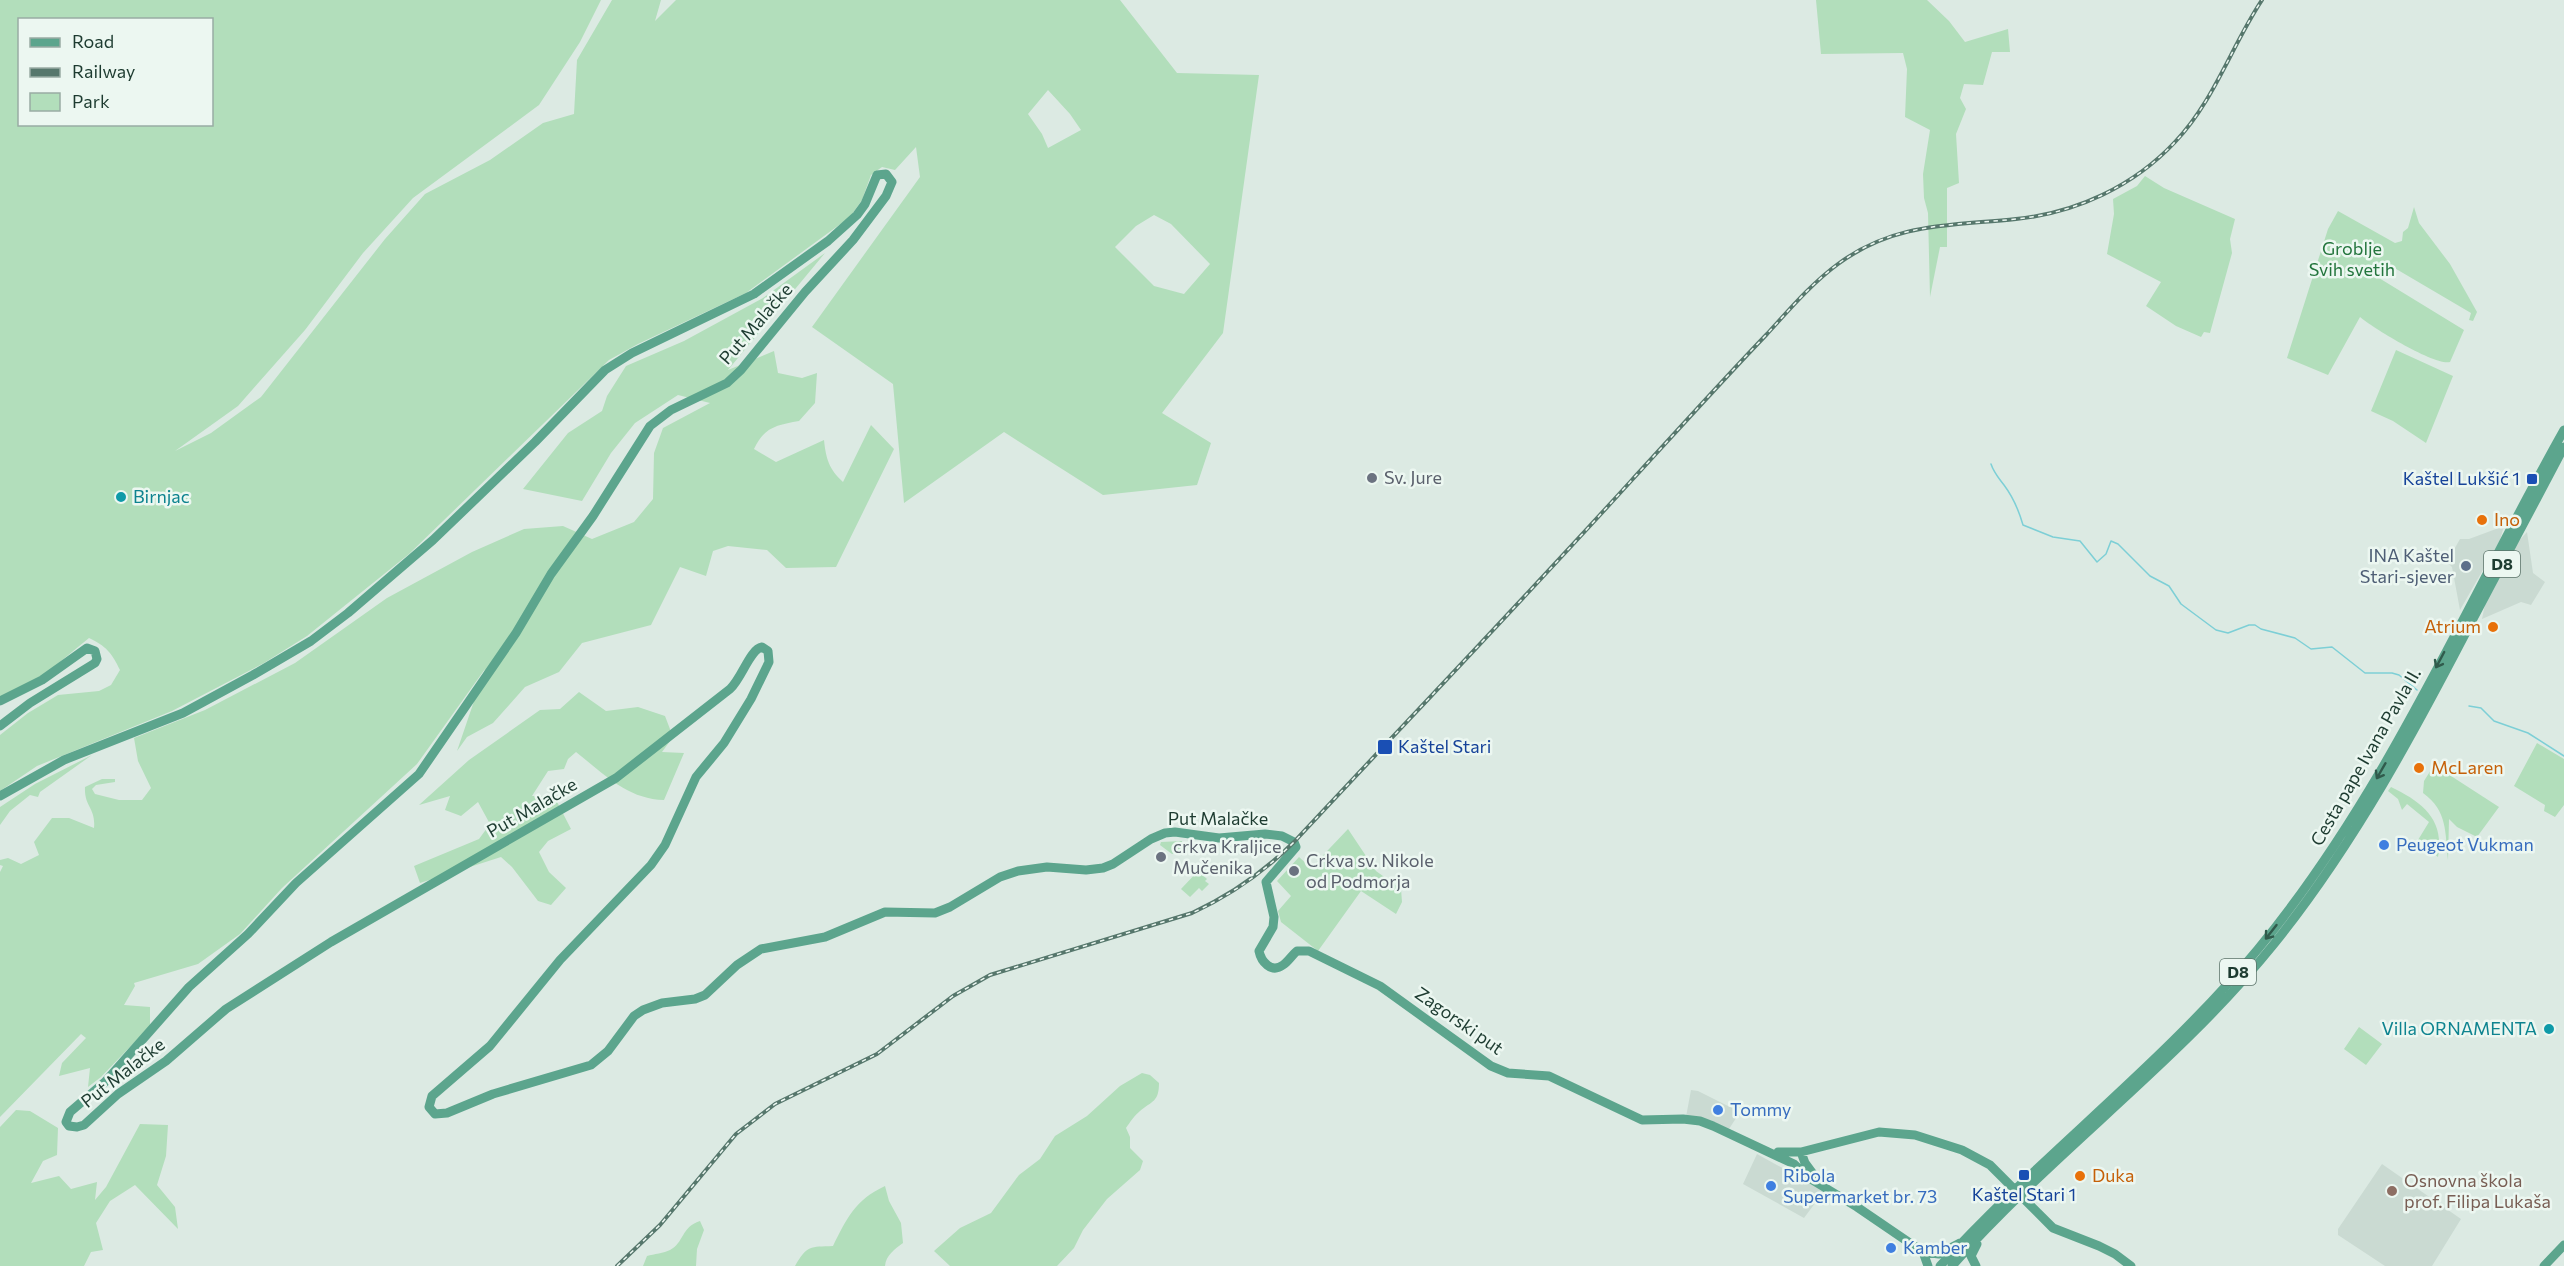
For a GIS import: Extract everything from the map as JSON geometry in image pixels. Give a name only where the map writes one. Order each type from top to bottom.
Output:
[{"type":"main road","name":"Put Malačke","points":[[0,796],[64,760],[183,713],[311,641],[348,613],[433,540],[535,442],[605,370],[632,353],[754,294],[847,226],[865,204],[877,175],[882,174],[892,179],[891,189],[886,196],[853,240],[805,292],[741,370],[727,383],[712,392],[660,417],[642,436],[593,516],[551,574],[516,633],[419,774],[296,884],[248,934],[189,987],[105,1082],[70,1112],[66,1122],[73,1127],[84,1125],[118,1094],[166,1061],[226,1009],[331,942],[616,778],[730,689],[742,675],[752,652],[759,647],[766,648],[769,655],[759,683],[736,725],[696,777],[665,845],[631,887],[540,982],[490,1046],[432,1096],[429,1107],[435,1114],[447,1113],[493,1094],[574,1072],[591,1065],[608,1051],[634,1016],[652,1005],[695,999],[705,995],[715,989],[737,965],[761,949],[825,937],[885,912],[935,912],[950,907],[1000,877],[1018,871],[1047,867],[1086,870],[1103,868],[1165,833],[1175,832],[1220,838],[1274,835],[1289,839],[1296,848]]},
{"type":"main road","name":"Cesta pape Ivana Pavla II.","points":[[1940,1266],[1960,1243],[2193,1021],[2258,949],[2299,896],[2336,844],[2388,759],[2564,430]]},
{"type":"main road","name":"Cesta pape Ivana Pavla II.","points":[[1952,1266],[1989,1227],[2197,1030],[2274,944],[2316,888],[2394,768],[2564,447]]},
{"type":"main road","points":[[0,701],[49,676],[87,648],[95,651],[97,659],[95,663],[30,703],[0,726]]},
{"type":"main road","name":"Zagorski put","points":[[1296,848],[1266,882],[1274,917],[1273,927],[1259,951],[1263,963],[1269,967],[1283,966],[1297,951],[1309,951],[1380,986],[1491,1066],[1518,1075],[1549,1076],[1642,1120],[1700,1121],[1772,1152]]},
{"type":"main road","points":[[1772,1152],[1791,1154],[1879,1132],[1915,1135],[1978,1157],[2001,1176],[2053,1228],[2115,1254],[2131,1266]]},
{"type":"main road","points":[[1772,1152],[1794,1164],[1809,1178],[1923,1252],[1939,1254],[1960,1243]]},
{"type":"main road","points":[[1801,1152],[1810,1171],[1821,1184]]},
{"type":"main road","points":[[1791,1154],[1794,1164]]},
{"type":"main road","points":[[1976,1266],[1972,1252],[1989,1227]]},
{"type":"main road","points":[[2544,1266],[2564,1245]]},
{"type":"main road","points":[[1923,1252],[1928,1266]]},
{"type":"main road","points":[[2115,1254],[2123,1266]]},
{"type":"shaded area","points":[[2504,526],[2500,540],[2460,610],[2452,567],[2447,562],[2460,539],[2469,539]]},
{"type":"shaded area","points":[[2527,532],[2533,573],[2545,582],[2531,605],[2521,602],[2482,619],[2485,604],[2516,544]]},
{"type":"shaded area","points":[[1691,1090],[1698,1091],[1740,1112],[1729,1129],[1710,1120],[1686,1117]]},
{"type":"shaded area","points":[[1757,1154],[1824,1191],[1804,1218],[1743,1184]]},
{"type":"shaded area","name":"Osnovna škola prof. Filipa Lukaša","points":[[2382,1164],[2461,1219],[2432,1266],[2385,1266],[2338,1235],[2338,1229]]},
{"type":"green space","points":[[0,0],[601,0],[580,42],[539,105],[413,198],[363,253],[305,330],[238,406],[175,451],[211,433],[261,397],[385,239],[425,194],[490,160],[543,123],[574,114],[577,60],[612,0],[661,0],[655,21],[676,0],[1120,0],[1177,73],[1259,75],[1223,333],[1162,413],[1211,443],[1197,485],[1103,495],[1004,432],[904,503],[893,384],[812,327],[920,177],[916,147],[895,170],[882,167],[871,175],[862,200],[850,217],[746,293],[609,360],[409,554],[307,636],[264,663],[172,711],[37,766],[0,791],[0,735],[28,713],[58,695],[99,691],[111,685],[120,670],[108,651],[89,638],[44,675],[0,697]],"holes":[[[1048,90],[1081,130],[1048,148],[1042,134],[1028,114]],[[1154,215],[1171,224],[1210,264],[1184,294],[1154,286],[1115,247],[1136,226]]]},
{"type":"green space","points":[[1816,0],[1927,0],[1949,21],[1965,42],[2008,29],[2010,52],[1992,52],[1983,85],[1964,84],[1960,98],[1966,109],[1956,134],[1959,183],[1947,188],[1947,247],[1940,247],[1930,297],[1928,213],[1924,198],[1923,174],[1930,130],[1905,117],[1907,69],[1903,53],[1821,54]]},
{"type":"green space","points":[[2145,176],[2164,188],[2235,219],[2230,239],[2232,253],[2210,333],[2204,332],[2201,337],[2176,326],[2146,306],[2161,282],[2107,254],[2114,214],[2113,199],[2137,186]]},
{"type":"green space","name":"Groblje Svih svetih","points":[[2414,207],[2419,223],[2450,264],[2477,312],[2473,321],[2469,320],[2471,313],[2386,263],[2379,278],[2464,330],[2450,362],[2442,362],[2418,352],[2360,317],[2328,375],[2287,358],[2328,229],[2338,211],[2395,243],[2402,241],[2403,232],[2408,228]]},
{"type":"green space","points":[[825,253],[728,370],[774,351],[778,373],[802,378],[817,373],[815,403],[799,421],[772,428],[762,436],[754,449],[776,462],[824,440],[829,463],[834,473],[843,482],[871,425],[894,449],[836,567],[786,568],[767,550],[728,546],[713,551],[706,576],[680,567],[651,625],[582,643],[559,672],[525,687],[493,723],[467,737],[457,751],[485,669],[417,764],[282,888],[240,934],[198,964],[134,983],[135,986],[124,1005],[150,1007],[150,1026],[101,1077],[88,1087],[90,1068],[59,1076],[62,1063],[86,1038],[81,1034],[0,1117],[0,872],[3,866],[0,865],[0,860],[8,858],[21,864],[39,855],[34,842],[52,818],[69,818],[94,828],[85,787],[102,779],[115,779],[115,782],[96,785],[92,789],[95,794],[119,800],[142,800],[151,788],[138,761],[134,738],[205,710],[295,663],[387,598],[472,552],[524,529],[563,526],[592,539],[634,522],[653,499],[654,453],[663,428],[710,403],[678,395],[635,423],[611,453],[582,501],[523,489],[568,433],[602,411],[607,396],[626,366],[684,341],[763,298]]},
{"type":"green space","points":[[2396,350],[2453,376],[2426,443],[2393,421],[2371,411]]},
{"type":"green space","points":[[579,692],[606,711],[638,707],[665,716],[673,737],[662,752],[684,753],[664,800],[651,799],[627,790],[606,777],[576,752],[568,759],[564,769],[548,771],[532,796],[554,796],[571,829],[548,841],[539,852],[549,872],[566,888],[551,905],[538,901],[512,867],[501,857],[420,883],[414,866],[479,839],[490,824],[478,802],[461,816],[445,810],[450,796],[419,805],[469,760],[540,710],[560,709]]},
{"type":"green space","points":[[2537,743],[2564,759],[2564,805],[2555,817],[2544,811],[2545,805],[2514,786]]},
{"type":"green space","points":[[92,755],[40,792],[38,797],[30,795],[10,811],[0,825],[0,807],[35,784]]},
{"type":"green space","points":[[2434,765],[2499,807],[2477,837],[2457,827],[2449,819],[2448,860],[2444,823],[2437,807],[2423,793],[2424,781]]},
{"type":"green space","points":[[2391,787],[2412,799],[2429,813],[2438,832],[2438,857],[2418,840],[2429,822],[2407,804],[2402,810],[2398,799],[2388,791]]},
{"type":"green space","points":[[1348,829],[1376,871],[1401,889],[1402,902],[1396,914],[1361,891],[1318,951],[1281,922],[1278,911],[1291,896],[1277,881],[1299,857],[1311,868]]},
{"type":"green space","points":[[1182,841],[1180,850],[1172,854],[1160,845],[1161,842]]},
{"type":"green space","points":[[1198,871],[1209,884],[1202,891],[1199,888],[1190,897],[1181,889]]},
{"type":"green space","points":[[2359,1027],[2382,1044],[2366,1065],[2344,1049]]},
{"type":"green space","points":[[1142,1073],[1150,1075],[1159,1083],[1159,1089],[1156,1098],[1136,1114],[1126,1128],[1130,1137],[1130,1148],[1143,1161],[1140,1170],[1107,1199],[1083,1230],[1074,1248],[1057,1266],[950,1266],[934,1251],[960,1228],[991,1213],[1019,1175],[1040,1159],[1055,1136],[1087,1116],[1120,1086]]},
{"type":"green space","points":[[16,1110],[30,1111],[58,1128],[57,1155],[43,1161],[31,1183],[59,1176],[71,1189],[97,1182],[95,1200],[106,1187],[140,1124],[168,1125],[166,1156],[157,1185],[175,1207],[178,1229],[135,1185],[110,1201],[96,1223],[103,1250],[91,1252],[84,1266],[0,1266],[0,1127]]},
{"type":"green space","points":[[885,1186],[889,1201],[901,1223],[903,1243],[889,1255],[885,1266],[795,1266],[810,1248],[833,1246],[848,1218],[859,1204]]},
{"type":"green space","points":[[700,1221],[704,1230],[697,1249],[696,1266],[643,1266],[647,1256],[675,1247],[689,1227]]},
{"type":"waterway","points":[[1991,464],[2013,499],[2023,525],[2053,537],[2080,541],[2097,562],[2106,554],[2111,541],[2118,544],[2150,576],[2169,586],[2181,604],[2216,630],[2228,633],[2255,625],[2261,629],[2295,638],[2311,649],[2332,647],[2365,673],[2399,675],[2417,690]]},
{"type":"waterway","points":[[2469,706],[2481,708],[2494,721],[2528,733],[2564,756]]},
{"type":"railway","points":[[617,1266],[660,1225],[736,1134],[775,1104],[877,1054],[953,996],[990,975],[1192,913],[1234,891],[1259,873],[1294,842],[1792,306],[1819,280],[1859,250],[1881,240],[1924,228],[2016,219],[2060,211],[2103,195],[2141,172],[2175,142],[2201,109],[2262,0]]},
{"type":"place","name":"Sv. Jure","points":[[1372,478]]},
{"type":"place","name":"Kaštel Lukšić 1","points":[[2532,479]]},
{"type":"place","name":"Birnjac","points":[[121,497]]},
{"type":"place","name":"Ino","points":[[2482,520]]},
{"type":"place","name":"INA Kaštel Stari-sjever","points":[[2466,566]]},
{"type":"place","name":"Atrium","points":[[2493,627]]},
{"type":"place","name":"Kaštel Stari","points":[[1385,747]]},
{"type":"place","name":"McLaren","points":[[2419,768]]},
{"type":"place","name":"Peugeot Vukman","points":[[2384,845]]},
{"type":"place","name":"crkva Kraljice Mučenika","points":[[1161,857]]},
{"type":"place","name":"Crkva sv. Nikole od Podmorja","points":[[1294,871]]},
{"type":"place","name":"Villa ORNAMENTA","points":[[2549,1029]]},
{"type":"place","name":"Tommy","points":[[1718,1110]]},
{"type":"place","name":"Kaštel Stari 1","points":[[2024,1175]]},
{"type":"place","name":"Duka","points":[[2080,1176]]},
{"type":"place","name":"Ribola Supermarket br. 73","points":[[1771,1186]]},
{"type":"place","name":"Osnovna škola prof. Filipa Lukaša","points":[[2392,1191]]},
{"type":"place","name":"Kamber","points":[[1891,1248]]}]
